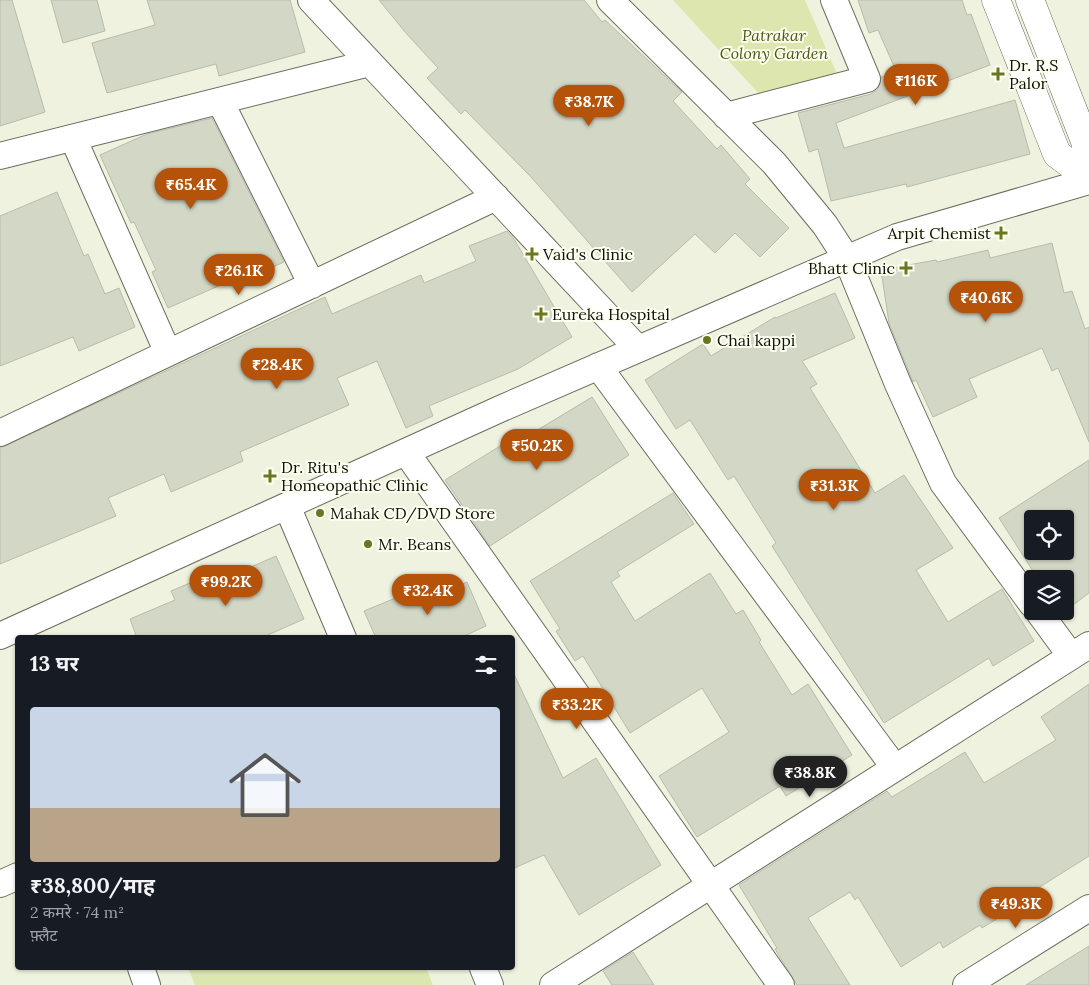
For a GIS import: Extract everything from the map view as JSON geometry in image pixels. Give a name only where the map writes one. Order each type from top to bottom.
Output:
[{"type":"main road","points":[[996,0],[1057,154],[1089,179]]},
{"type":"main road","points":[[1030,0],[1085,141],[1089,163]]},
{"type":"street","points":[[311,0],[638,349]]},
{"type":"street","points":[[610,0],[774,163],[824,225],[847,259],[898,384],[943,483],[1024,593]]},
{"type":"street","points":[[726,116],[867,79],[834,0]]},
{"type":"street","points":[[0,156],[370,63]]},
{"type":"street","points":[[220,101],[312,285]]},
{"type":"street","points":[[73,138],[168,353]]},
{"type":"street","points":[[0,636],[598,366],[897,237],[1089,179]]},
{"type":"street","points":[[0,433],[496,198]]},
{"type":"street","points":[[598,366],[895,768]]},
{"type":"street","points":[[406,452],[782,985]]},
{"type":"street","points":[[287,506],[342,635]]},
{"type":"street","points":[[553,985],[1080,651],[1047,620]]},
{"type":"street","points":[[0,884],[15,877]]},
{"type":"street","points":[[966,985],[1089,908]]},
{"type":"street","points":[[142,970],[147,985]]},
{"type":"street","points":[[484,970],[490,985]]},
{"type":"green space","name":"Patrakar Colony Garden","points":[[673,0],[805,0],[837,74],[760,95]]},
{"type":"green space","points":[[189,970],[427,970],[433,985],[195,985]]},
{"type":"building","points":[[0,0],[12,0],[45,112],[0,126]]},
{"type":"building","points":[[51,0],[97,0],[105,31],[63,43]]},
{"type":"building","points":[[147,0],[290,0],[305,52],[219,76],[216,64],[107,93],[92,43],[155,25]]},
{"type":"building","points":[[379,0],[584,0],[602,22],[605,20],[682,92],[673,101],[717,149],[721,145],[750,179],[745,184],[789,228],[760,257],[735,233],[715,253],[695,234],[632,292],[531,177],[465,110],[461,114],[427,78],[438,68]]},
{"type":"building","points":[[858,0],[962,0],[967,15],[971,14],[990,65],[836,123],[844,148],[1015,100],[1030,154],[907,187],[906,184],[831,201],[818,149],[809,152],[798,113],[871,94],[878,89],[881,77],[897,73],[878,30],[869,33]]},
{"type":"building","points":[[212,118],[284,262],[232,285],[230,281],[168,308],[152,272],[156,270],[134,222],[131,223],[100,155],[147,134]]},
{"type":"building","points":[[57,192],[84,256],[88,254],[105,294],[119,288],[135,327],[79,351],[73,337],[0,366],[0,216]]},
{"type":"building","points":[[507,231],[514,239],[572,337],[518,369],[429,406],[433,416],[406,428],[377,361],[337,378],[349,405],[240,452],[243,461],[171,492],[164,474],[108,498],[116,516],[0,564],[0,448],[325,297],[332,314],[421,275],[424,283],[476,261],[469,246]]},
{"type":"building","points":[[1052,243],[1064,293],[1072,291],[1085,329],[1089,327],[1089,442],[1058,368],[1052,371],[1042,348],[969,379],[977,397],[933,417],[916,380],[913,382],[889,323],[881,270],[936,260],[937,262],[988,250],[990,258]]},
{"type":"building","points":[[835,293],[855,338],[802,361],[817,384],[810,388],[875,493],[904,475],[953,548],[916,570],[948,622],[1002,589],[1034,641],[993,666],[989,658],[884,723],[772,546],[776,543],[734,476],[728,480],[690,420],[676,429],[645,380],[703,344],[711,356],[775,317]]},
{"type":"building","points":[[592,397],[629,455],[490,546],[445,480],[518,435],[521,440]]},
{"type":"building","points":[[1089,460],[1089,593],[1074,604],[1074,570],[1032,570],[1026,560],[1074,560],[1074,510],[1024,510],[1024,557],[999,518]]},
{"type":"building","points":[[673,493],[694,524],[617,572],[620,576],[611,582],[635,621],[710,573],[736,614],[743,610],[761,640],[759,642],[792,695],[808,684],[852,755],[786,796],[780,786],[697,837],[659,776],[729,732],[702,688],[630,733],[583,656],[575,661],[556,631],[560,629],[530,581]]},
{"type":"building","points":[[276,556],[304,619],[268,635],[136,635],[130,619],[175,600],[171,591],[204,577],[207,586]]},
{"type":"building","points":[[467,582],[486,626],[466,635],[375,635],[364,611],[415,590],[420,603]]},
{"type":"building","points":[[515,676],[563,778],[596,758],[661,865],[579,915],[544,855],[515,868]]},
{"type":"building","points":[[1089,684],[1089,856],[1027,895],[1029,899],[982,928],[980,925],[943,948],[940,942],[901,967],[858,897],[855,900],[850,892],[808,918],[850,985],[797,985],[739,885],[887,791],[892,797],[965,752],[984,783],[1056,740],[1041,717]]},
{"type":"building","points":[[1089,946],[1089,985],[1026,985]]},
{"type":"building","points":[[633,952],[654,985],[612,985],[603,971]]},
{"type":"place","name":"Dr. R.S Palor","points":[[998,74]]},
{"type":"place","name":"Arpit Chemist","points":[[1001,233]]},
{"type":"place","name":"Vaid's Clinic","points":[[532,254]]},
{"type":"place","name":"Bhatt Clinic","points":[[906,268]]},
{"type":"place","name":"Eureka Hospital","points":[[541,314]]},
{"type":"place","name":"Chai kappi","points":[[707,340]]},
{"type":"place","name":"Dr. Ritu's Homeopathic Clinic","points":[[270,476]]},
{"type":"place","name":"Mahak CD/DVD Store","points":[[320,513]]},
{"type":"place","name":"Mr. Beans","points":[[368,544]]}]
